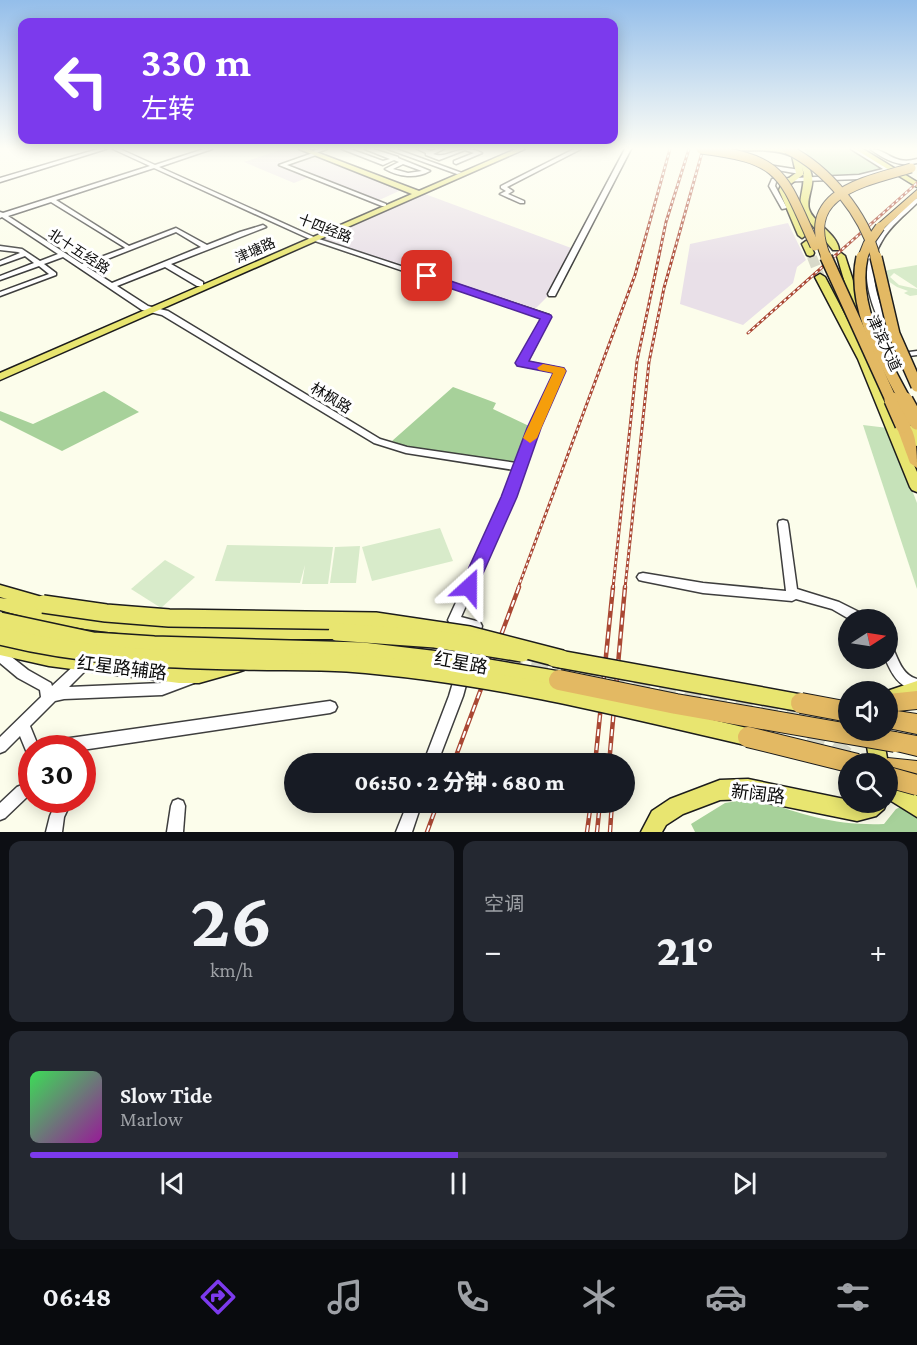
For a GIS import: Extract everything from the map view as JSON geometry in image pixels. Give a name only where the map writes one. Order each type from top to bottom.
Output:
[{"type":"highway","points":[[786,188],[820,257],[854,312]]},
{"type":"highway","points":[[835,188],[861,222],[876,256],[893,332],[902,357],[917,386]]},
{"type":"highway","points":[[850,188],[840,192],[827,203],[820,214],[817,229],[819,242],[854,312]]},
{"type":"highway","name":"津滨大道","points":[[917,194],[880,227],[864,253],[860,277],[865,315],[910,424],[917,452]]},
{"type":"highway","points":[[860,277],[872,312],[917,403]]},
{"type":"highway","name":"津滨大道","points":[[854,312],[910,424]]},
{"type":"highway","points":[[910,424],[917,463]]},
{"type":"highway","name":"红星路","points":[[559,680],[676,704],[917,746]]},
{"type":"highway","points":[[898,703],[917,700]]},
{"type":"highway","points":[[801,703],[838,705]]},
{"type":"highway","name":"红星路","points":[[801,703],[838,710]]},
{"type":"highway","points":[[898,721],[917,724]]},
{"type":"highway","points":[[748,737],[838,759]]},
{"type":"highway","points":[[748,737],[838,764]]},
{"type":"highway","points":[[898,769],[917,771]]},
{"type":"highway","points":[[898,780],[917,786]]},
{"type":"main road","points":[[402,188],[412,192]]},
{"type":"main road","name":"津塘路","points":[[0,377],[200,284],[312,238],[422,188]]},
{"type":"main road","name":"津塘路","points":[[0,370],[148,309],[423,188]]},
{"type":"main road","points":[[783,188],[802,235]]},
{"type":"main road","name":"津滨大道","points":[[807,188],[804,207],[807,214],[824,230],[838,252],[847,271],[854,312]]},
{"type":"main road","points":[[820,277],[863,359],[917,487]]},
{"type":"main road","points":[[854,312],[917,442]]},
{"type":"main road","points":[[0,591],[43,604],[123,616],[208,620],[326,619],[399,623],[479,636],[562,659]]},
{"type":"main road","name":"红星路","points":[[0,604],[51,618],[107,627],[154,630],[388,634],[562,659],[801,703]]},
{"type":"main road","name":"红星路","points":[[0,621],[62,636],[131,645],[379,652],[443,659],[559,680]]},
{"type":"main road","points":[[0,636],[29,644],[101,656],[353,664],[493,682],[748,737]]},
{"type":"main road","name":"红星路辅路","points":[[0,648],[50,658],[178,675],[199,675],[243,664]]},
{"type":"main road","points":[[379,652],[493,682]]},
{"type":"main road","points":[[898,694],[917,687]]},
{"type":"main road","points":[[528,688],[676,704]]},
{"type":"main road","name":"新阔路","points":[[651,832],[659,818],[677,806],[720,790],[748,789],[838,807]]},
{"type":"main road","points":[[898,795],[917,807]]},
{"type":"street","points":[[1,215],[85,188]]},
{"type":"street","points":[[1,215],[88,188]]},
{"type":"street","name":"十四经路","points":[[201,188],[312,238],[546,317],[522,363],[560,371],[519,467]]},
{"type":"street","points":[[340,188],[384,205]]},
{"type":"street","points":[[504,188],[510,191],[503,194],[522,202]]},
{"type":"street","points":[[552,294],[608,188]]},
{"type":"street","points":[[774,188],[784,208]]},
{"type":"street","points":[[52,200],[126,246]]},
{"type":"street","points":[[917,200],[882,236],[876,245],[872,260],[873,286],[878,310],[917,379]]},
{"type":"street","name":"北十五经路","points":[[1,215],[148,309]]},
{"type":"street","points":[[111,286],[242,233],[263,227]]},
{"type":"street","points":[[81,267],[176,230],[206,248]]},
{"type":"street","points":[[0,248],[20,250],[54,274],[3,293],[0,286]]},
{"type":"street","points":[[0,263],[25,254]]},
{"type":"street","points":[[0,278],[63,255]]},
{"type":"street","points":[[165,264],[200,284]]},
{"type":"street","name":"林枫路","points":[[148,309],[165,313],[377,441],[406,450],[519,467]]},
{"type":"street","points":[[863,359],[917,353]]},
{"type":"street","points":[[434,753],[456,696],[476,626],[454,621],[509,497],[519,467]]},
{"type":"street","points":[[643,577],[714,589],[792,596],[783,524]]},
{"type":"street","points":[[793,592],[842,609]]},
{"type":"street","points":[[0,655],[23,674],[46,687],[48,697]]},
{"type":"street","points":[[0,746],[85,663]]},
{"type":"street","points":[[898,669],[903,679],[917,687]]},
{"type":"street","points":[[48,697],[64,693],[162,689],[199,675]]},
{"type":"street","points":[[96,744],[330,707]]},
{"type":"street","points":[[22,724],[27,735]]},
{"type":"street","points":[[0,813],[18,796]]},
{"type":"street","points":[[175,832],[178,806]]},
{"type":"street","points":[[54,832],[58,813]]},
{"type":"street","points":[[404,832],[411,813]]},
{"type":"shaded area","points":[[336,188],[395,188],[401,190],[373,203]]},
{"type":"shaded area","points":[[425,194],[574,249],[549,295],[535,309],[320,240]]},
{"type":"shaded area","points":[[788,223],[806,260],[797,267],[793,283],[743,325],[680,304],[690,244]]},
{"type":"green space","points":[[917,265],[917,288],[894,273],[890,277],[899,285],[917,289],[917,295],[910,296],[904,293],[908,291],[885,279],[885,272],[888,270]]},
{"type":"green space","points":[[453,387],[496,403],[493,409],[529,426],[516,463],[410,448],[392,441]]},
{"type":"green space","points":[[104,391],[139,412],[62,451],[0,420],[0,411],[33,424]]},
{"type":"green space","points":[[863,425],[888,428],[917,503],[917,589]]},
{"type":"green space","points":[[440,528],[453,561],[372,581],[362,547]]},
{"type":"green space","points":[[227,545],[333,547],[328,584],[302,584],[305,565],[300,583],[215,581]]},
{"type":"green space","points":[[360,546],[356,583],[330,583],[335,547]]},
{"type":"green space","points":[[165,560],[195,577],[161,608],[131,589]]},
{"type":"green space","points":[[755,798],[818,818],[866,824],[884,824],[893,813],[898,813],[898,808],[903,806],[917,815],[917,832],[695,832],[691,824],[725,803]]},
{"type":"tunnel","points":[[810,253],[812,259]]},
{"type":"tunnel","points":[[812,257],[820,277]]},
{"type":"tunnel","points":[[0,610],[21,619]]},
{"type":"tunnel","points":[[298,641],[361,641]]},
{"type":"tunnel","points":[[506,658],[802,714],[823,713]]},
{"type":"tunnel","points":[[810,733],[829,742],[843,753]]},
{"type":"railway","points":[[518,588],[635,275],[659,188]]},
{"type":"railway","points":[[613,588],[637,361],[666,222],[677,188]]},
{"type":"railway","points":[[625,588],[649,362],[664,288],[692,188]]},
{"type":"railway","points":[[748,333],[912,188]]},
{"type":"railway","points":[[457,753],[519,587]]},
{"type":"railway","points":[[596,753],[613,587]]},
{"type":"railway","points":[[610,753],[625,587]]},
{"type":"railway","points":[[427,832],[434,813]]},
{"type":"railway","points":[[587,832],[590,813]]},
{"type":"railway","points":[[597,832],[599,813]]},
{"type":"railway","points":[[610,832],[611,813]]},
{"type":"slow traffic","points":[[530,438],[560,371],[543,368]]},
{"type":"route","points":[[427,276],[546,317],[522,363],[560,371],[534,428],[509,497],[469,587]]}]
